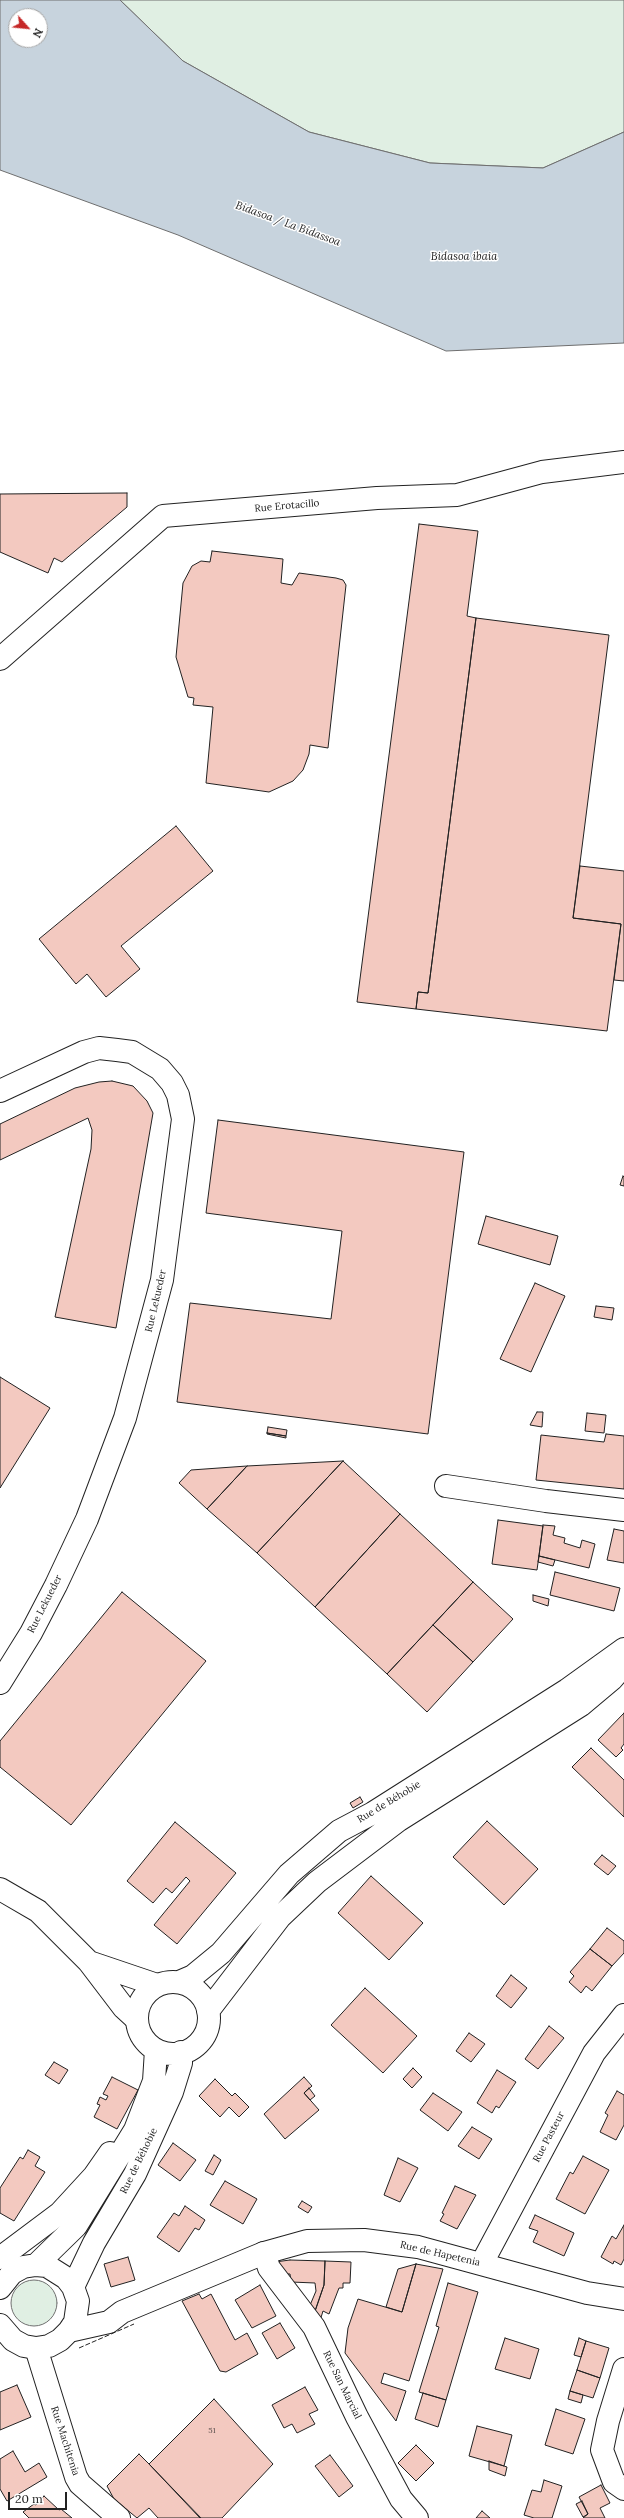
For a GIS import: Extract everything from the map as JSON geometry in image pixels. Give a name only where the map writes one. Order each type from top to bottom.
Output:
[{"type":"street","name":"Rue Erotacillo","points":[[0,659],[163,516],[377,498],[457,495],[542,472],[624,462]]},
{"type":"street","name":"Rue Lekueder","points":[[0,1091],[84,1052],[100,1048],[132,1052],[160,1069],[172,1083],[178,1095],[183,1120],[162,1280],[125,1418],[87,1519],[62,1572],[27,1639],[0,1683]]},
{"type":"street","points":[[446,1486],[546,1501],[624,1510]]},
{"type":"street","name":"Rue de Béhobie","points":[[179,1982],[194,1976],[221,1953],[290,1874],[339,1831],[373,1813],[567,1690],[624,1649]]},
{"type":"street","name":"Rue de Béhobie","points":[[208,2011],[280,1917],[317,1882],[399,1820],[581,1705],[612,1679],[624,1665]]},
{"type":"street","points":[[0,1889],[38,1911],[89,1962],[124,2008],[136,2019],[143,2038],[156,2050],[164,2052],[181,2052],[200,2041],[208,2022],[208,2011],[198,1992],[179,1982],[157,1985],[89,1962]]},
{"type":"street","points":[[136,2019],[144,1996],[157,1985]]},
{"type":"street","name":"Rue Pasteur","points":[[482,2263],[594,2053],[624,2015]]},
{"type":"street","name":"Rue de Béhobie","points":[[36,2265],[76,2226],[135,2130],[154,2081],[156,2050]]},
{"type":"street","name":"Rue de Béhobie","points":[[69,2331],[75,2322],[75,2294],[94,2243],[135,2174],[172,2092],[181,2063],[181,2052]]},
{"type":"street","name":"Rue de Béhobie","points":[[0,2258],[60,2213],[94,2176],[145,2102]]},
{"type":"street","name":"Rue de Hapetenia","points":[[69,2331],[109,2322],[122,2312],[264,2253],[307,2241],[364,2240],[418,2247],[587,2292],[624,2299]]},
{"type":"street","name":"Rue San Marcial","points":[[264,2253],[269,2268],[314,2327],[357,2417],[401,2499],[417,2518]]},
{"type":"street","points":[[0,2288],[12,2273],[23,2267],[36,2265]]},
{"type":"street","name":"Rue de Hapetenia","points":[[36,2265],[58,2271],[75,2294],[100,2314],[122,2312]]},
{"type":"street","points":[[4,2337],[24,2346],[36,2348],[49,2346],[60,2340],[69,2331]]},
{"type":"street","name":"Rue Machitenia","points":[[36,2348],[76,2477],[80,2484],[119,2518]]},
{"type":"street","points":[[624,2369],[608,2421],[602,2450],[614,2482],[624,2489]]},
{"type":"green space","points":[[120,0],[624,0],[624,132],[543,168],[430,163],[309,132],[183,61]]},
{"type":"green space","points":[[30,2280],[38,2280],[47,2284],[53,2290],[57,2303],[53,2316],[47,2322],[38,2326],[30,2326],[21,2322],[15,2316],[11,2307],[11,2299],[15,2290],[21,2284]]},
{"type":"water","name":"Bidasoa ibaia","points":[[0,0],[120,0],[183,61],[309,132],[430,163],[543,168],[624,132],[624,343],[446,351],[178,235],[0,170]]},
{"type":"building","points":[[127,493],[127,507],[62,562],[54,558],[48,573],[0,552],[0,494]]},
{"type":"building","points":[[419,524],[478,531],[467,616],[476,618],[428,993],[418,992],[416,1009],[357,1002]]},
{"type":"building","points":[[212,551],[283,559],[281,583],[292,585],[299,573],[336,578],[343,580],[346,585],[328,748],[310,745],[309,754],[303,770],[293,781],[269,792],[206,783],[213,707],[193,705],[194,698],[188,697],[176,657],[183,583],[192,566],[201,561],[210,562]]},
{"type":"building","points":[[476,618],[609,635],[573,918],[621,924],[607,1031],[416,1009],[418,992],[428,993]]},
{"type":"building","points":[[176,826],[213,871],[121,946],[140,969],[106,997],[87,974],[76,984],[39,939]]},
{"type":"building","points":[[580,866],[624,871],[624,981],[614,980],[621,924],[573,918]]},
{"type":"building","points":[[112,1081],[133,1086],[147,1101],[153,1113],[116,1328],[55,1317],[91,1149],[92,1130],[88,1118],[0,1160],[0,1124],[75,1088],[99,1082]]},
{"type":"building","points":[[218,1120],[464,1152],[428,1434],[177,1402],[190,1303],[331,1319],[342,1231],[206,1213]]},
{"type":"building","points":[[623,1176],[624,1177],[624,1186],[620,1185]]},
{"type":"building","points":[[486,1216],[558,1236],[550,1265],[478,1244]]},
{"type":"building","points":[[535,1283],[565,1296],[531,1372],[500,1359]]},
{"type":"building","points":[[596,1306],[614,1308],[612,1320],[594,1317]]},
{"type":"building","points":[[0,1377],[50,1408],[0,1488]]},
{"type":"building","points":[[537,1412],[543,1412],[542,1427],[530,1425]]},
{"type":"building","points":[[587,1413],[606,1415],[604,1433],[585,1431]]},
{"type":"building","points":[[268,1427],[287,1430],[286,1436],[267,1433]]},
{"type":"building","points":[[267,1434],[286,1436],[286,1438]]},
{"type":"building","points":[[606,1434],[624,1436],[624,1489],[536,1480],[541,1435],[604,1442]]},
{"type":"building","points":[[343,1461],[400,1514],[315,1607],[257,1553]]},
{"type":"building","points":[[343,1461],[257,1553],[207,1509],[247,1466]]},
{"type":"building","points":[[247,1466],[207,1509],[179,1483],[191,1470]]},
{"type":"building","points":[[400,1514],[473,1582],[387,1674],[315,1607]]},
{"type":"building","points":[[498,1520],[543,1526],[537,1570],[492,1564]]},
{"type":"building","points":[[543,1525],[555,1526],[553,1535],[565,1538],[564,1543],[580,1548],[582,1540],[595,1544],[589,1568],[539,1556]]},
{"type":"building","points":[[614,1529],[624,1531],[624,1563],[607,1560]]},
{"type":"building","points":[[539,1556],[555,1560],[553,1566],[538,1562]]},
{"type":"building","points":[[555,1572],[620,1588],[614,1611],[550,1595]]},
{"type":"building","points":[[473,1582],[513,1619],[473,1662],[433,1625]]},
{"type":"building","points":[[122,1592],[206,1661],[71,1825],[0,1767],[0,1741]]},
{"type":"building","points":[[533,1595],[549,1599],[548,1606],[533,1601]]},
{"type":"building","points":[[433,1625],[473,1662],[427,1712],[387,1674]]},
{"type":"building","points":[[624,1713],[624,1744],[621,1748],[623,1750],[616,1757],[598,1740]]},
{"type":"building","points":[[591,1748],[624,1780],[624,1817],[572,1767]]},
{"type":"building","points":[[360,1797],[363,1802],[353,1808],[350,1803]]},
{"type":"building","points":[[487,1821],[538,1869],[504,1905],[453,1857]]},
{"type":"building","points":[[175,1822],[236,1873],[177,1944],[154,1925],[190,1881],[186,1877],[172,1893],[166,1888],[153,1903],[127,1881]]},
{"type":"building","points":[[602,1855],[616,1866],[608,1875],[594,1864]]},
{"type":"building","points":[[371,1876],[423,1923],[389,1960],[338,1913]]},
{"type":"building","points":[[607,1928],[624,1941],[624,1953],[612,1966],[590,1949]]},
{"type":"building","points":[[590,1949],[612,1966],[592,1991],[586,1986],[581,1993],[569,1982],[574,1976],[570,1972]]},
{"type":"building","points":[[511,1975],[527,1988],[511,2008],[496,1996]]},
{"type":"building","points":[[365,1988],[417,2036],[383,2073],[331,2025]]},
{"type":"building","points":[[549,2026],[564,2038],[538,2069],[525,2059]]},
{"type":"building","points":[[469,2033],[485,2044],[471,2062],[456,2051]]},
{"type":"building","points":[[54,2062],[68,2070],[59,2084],[45,2075]]},
{"type":"building","points":[[413,2068],[422,2077],[412,2088],[403,2079]]},
{"type":"building","points":[[497,2070],[516,2082],[499,2108],[496,2106],[492,2113],[477,2103]]},
{"type":"building","points":[[112,2077],[138,2090],[117,2129],[94,2117],[100,2105],[97,2104],[100,2097],[106,2100],[108,2096],[103,2094]]},
{"type":"building","points":[[304,2077],[312,2086],[304,2093],[319,2110],[285,2139],[264,2114]]},
{"type":"building","points":[[215,2079],[232,2096],[235,2093],[249,2107],[239,2117],[229,2107],[220,2117],[199,2096]]},
{"type":"building","points":[[309,2088],[315,2096],[310,2100],[304,2093]]},
{"type":"building","points":[[617,2091],[624,2095],[624,2125],[616,2140],[600,2132],[608,2115],[605,2113]]},
{"type":"building","points":[[433,2093],[462,2112],[448,2131],[420,2110]]},
{"type":"building","points":[[472,2127],[492,2139],[479,2159],[458,2146]]},
{"type":"building","points":[[173,2143],[196,2160],[180,2181],[158,2165]]},
{"type":"building","points":[[28,2150],[40,2157],[35,2166],[45,2172],[14,2221],[0,2213],[0,2188],[20,2157],[23,2159]]},
{"type":"building","points":[[214,2155],[221,2160],[213,2175],[205,2171]]},
{"type":"building","points":[[583,2156],[609,2170],[585,2214],[556,2199],[570,2172],[573,2174]]},
{"type":"building","points":[[398,2158],[418,2168],[400,2202],[384,2195]]},
{"type":"building","points":[[225,2181],[257,2199],[243,2224],[210,2205]]},
{"type":"building","points":[[455,2186],[476,2195],[457,2229],[440,2221],[444,2214],[442,2213]]},
{"type":"building","points":[[302,2201],[312,2207],[308,2213],[298,2207]]},
{"type":"building","points":[[185,2206],[205,2220],[199,2230],[195,2228],[179,2252],[157,2237],[174,2213],[179,2216]]},
{"type":"building","points":[[535,2215],[574,2233],[564,2256],[533,2242],[538,2231],[529,2228]]},
{"type":"building","points":[[624,2225],[624,2259],[621,2265],[614,2261],[613,2264],[601,2257],[612,2236],[616,2239]]},
{"type":"building","points":[[128,2257],[135,2280],[111,2287],[104,2264]]},
{"type":"building","points":[[290,2260],[325,2261],[324,2285],[313,2317],[308,2310],[316,2291],[315,2283],[291,2282],[290,2274],[284,2274],[275,2262]]},
{"type":"building","points":[[325,2261],[351,2262],[350,2283],[343,2283],[343,2288],[339,2288],[329,2314],[323,2311],[319,2324],[313,2317],[324,2285]]},
{"type":"building","points":[[416,2264],[443,2269],[409,2381],[384,2373],[381,2383],[406,2391],[396,2421],[345,2353],[348,2328],[358,2299],[402,2312]]},
{"type":"building","points":[[416,2264],[402,2312],[386,2307],[398,2269]]},
{"type":"building","points":[[448,2283],[478,2292],[446,2400],[419,2392],[439,2327],[436,2326]]},
{"type":"building","points":[[260,2285],[276,2316],[252,2328],[235,2300]]},
{"type":"building","points":[[199,2294],[202,2299],[211,2294],[235,2340],[247,2333],[258,2354],[226,2372],[220,2371],[182,2301]]},
{"type":"building","points":[[280,2323],[295,2348],[277,2359],[262,2333]]},
{"type":"building","points":[[505,2338],[539,2349],[530,2379],[495,2369]]},
{"type":"building","points":[[579,2338],[586,2341],[581,2357],[574,2355]]},
{"type":"building","points":[[586,2341],[609,2348],[600,2378],[577,2370]]},
{"type":"building","points":[[577,2370],[600,2378],[593,2398],[570,2391]]},
{"type":"building","points":[[17,2385],[31,2417],[0,2430],[0,2392]]},
{"type":"building","points":[[305,2387],[318,2410],[309,2414],[315,2424],[297,2433],[292,2424],[284,2428],[272,2405]]},
{"type":"building","points":[[570,2391],[583,2395],[581,2403],[568,2399]]},
{"type":"building","points":[[423,2393],[446,2400],[438,2427],[415,2419]]},
{"type":"building","points":[[214,2399],[273,2464],[222,2518],[201,2518],[149,2464]]},
{"type":"building","points":[[556,2409],[585,2419],[573,2454],[545,2445]]},
{"type":"building","points":[[477,2426],[512,2435],[504,2466],[469,2456]]},
{"type":"building","points":[[416,2445],[434,2463],[416,2481],[398,2463]]},
{"type":"building","points":[[13,2451],[25,2472],[39,2463],[47,2477],[7,2501],[0,2489],[0,2459]]},
{"type":"building","points":[[139,2454],[200,2518],[158,2518],[149,2508],[137,2518],[114,2499],[107,2486]]},
{"type":"building","points":[[330,2455],[353,2486],[339,2497],[315,2466]]},
{"type":"building","points":[[489,2461],[507,2467],[505,2476],[489,2470]]},
{"type":"building","points":[[544,2480],[562,2486],[552,2518],[534,2518],[524,2515],[532,2490],[541,2492]]},
{"type":"building","points":[[601,2485],[610,2503],[600,2508],[605,2518],[583,2518],[588,2514],[579,2497]]},
{"type":"building","points":[[44,2496],[59,2510],[61,2509],[72,2518],[29,2518],[23,2512],[34,2504],[36,2505]]},
{"type":"building","points":[[582,2501],[588,2514],[583,2517],[576,2504]]},
{"type":"building","points":[[482,2511],[490,2518],[476,2518]]},
{"type":"fence","points":[[79,2348],[134,2324]]},
{"type":"water label","name":"Bidasoa / La Bidassoa","points":[[288,224]]}]
